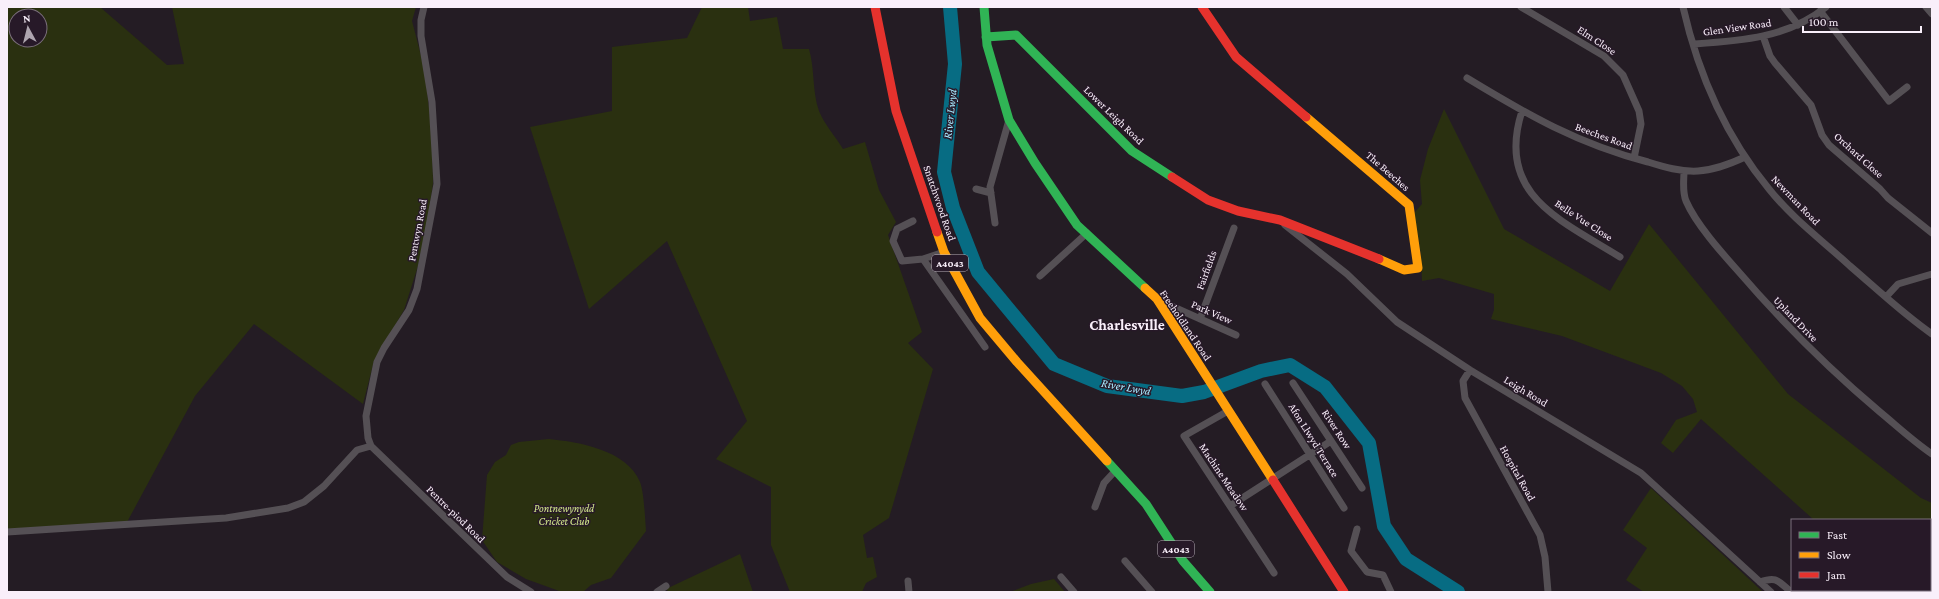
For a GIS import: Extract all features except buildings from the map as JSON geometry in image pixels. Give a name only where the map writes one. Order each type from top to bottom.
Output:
[{"type":"main road","name":"Snatchwood Road","points":[[875,7],[896,111],[944,252],[980,318],[1017,362],[1116,470]]},
{"type":"main road","name":"Freeholdland Road","points":[[984,7],[986,37],[1009,120],[1034,163],[1077,224],[1157,299],[1344,592]]},
{"type":"main road","name":"The Beeches","points":[[1202,7],[1236,57],[1409,205],[1418,268],[1404,270],[1351,247],[1280,220]]},
{"type":"main road","name":"Lower Leigh Road","points":[[986,37],[1016,35],[1132,151],[1208,200],[1238,211],[1280,220]]},
{"type":"main road","name":"A4043","points":[[1116,470],[1146,504],[1183,561],[1210,592]]},
{"type":"street","name":"Pentwyn Road","points":[[371,446],[368,438],[366,416],[378,362],[384,348],[409,310],[417,289],[437,184],[432,102],[421,36],[421,20],[424,7]]},
{"type":"street","name":"Elm Close","points":[[1522,7],[1604,56],[1623,75],[1639,111],[1641,124],[1634,158]]},
{"type":"street","name":"Newman Road","points":[[1683,7],[1703,73],[1716,106],[1744,157],[1769,190],[1794,216],[1886,297],[1932,334]]},
{"type":"street","points":[[1784,7],[1798,25]]},
{"type":"street","points":[[1926,7],[1932,14]]},
{"type":"street","points":[[1823,9],[1890,102],[1907,87]]},
{"type":"street","name":"Glen View Road","points":[[1694,44],[1763,36],[1798,25],[1823,9]]},
{"type":"street","name":"Orchard Close","points":[[1763,36],[1774,63],[1811,105],[1822,135],[1829,145],[1880,188],[1888,198],[1932,233]]},
{"type":"street","name":"Beeches Road","points":[[1467,78],[1522,111],[1577,139],[1634,158],[1684,171],[1711,170],[1726,166],[1744,157]]},
{"type":"street","name":"Belle Vue Close","points":[[1522,111],[1516,136],[1515,152],[1518,170],[1526,186],[1548,212],[1620,257]]},
{"type":"street","points":[[995,223],[990,187],[1009,120]]},
{"type":"street","name":"Upland Drive","points":[[1684,171],[1685,196],[1696,217],[1723,254],[1758,295],[1797,337],[1842,380],[1932,454]]},
{"type":"street","points":[[976,189],[991,193]]},
{"type":"street","name":"Leigh Road","points":[[1280,220],[1347,274],[1397,322],[1470,370],[1641,473],[1771,592]]},
{"type":"street","points":[[913,221],[897,229],[893,241],[902,261],[923,259],[944,252]]},
{"type":"street","name":"Fairfields","points":[[1200,319],[1234,228]]},
{"type":"street","points":[[1040,276],[1087,234]]},
{"type":"street","points":[[923,259],[985,347]]},
{"type":"street","points":[[1886,297],[1898,284],[1932,274]]},
{"type":"street","name":"Park View","points":[[1157,299],[1236,335]]},
{"type":"street","name":"Hospital Road","points":[[1470,370],[1463,381],[1465,398],[1540,535],[1545,557],[1548,592]]},
{"type":"street","name":"River Row","points":[[1293,383],[1362,488]]},
{"type":"street","name":"Afon Llwyd Terrace","points":[[1265,384],[1344,508]]},
{"type":"street","name":"Machine Meadow","points":[[1228,411],[1184,436],[1274,573]]},
{"type":"street","points":[[1230,506],[1331,441]]},
{"type":"street","points":[[7,532],[226,518],[288,508],[304,502],[324,486],[357,450],[371,446]]},
{"type":"street","name":"Pentre-piod Road","points":[[371,446],[507,577],[532,592]]},
{"type":"street","points":[[1095,507],[1104,483],[1116,470]]},
{"type":"street","points":[[1357,529],[1351,551],[1367,572],[1384,575],[1391,592]]},
{"type":"street","points":[[1125,561],[1152,592]]},
{"type":"street","points":[[1061,577],[1074,592]]},
{"type":"street","points":[[1760,582],[1769,578],[1776,579],[1791,592]]},
{"type":"street","points":[[908,581],[910,592]]},
{"type":"street","points":[[657,592],[666,586]]},
{"type":"green space","points":[[7,7],[100,7],[167,65],[184,64],[172,7],[416,7],[412,21],[425,71],[432,137],[433,183],[427,225],[418,266],[404,310],[374,361],[363,404],[254,324],[195,396],[126,524],[7,532]]},
{"type":"green space","points":[[702,7],[748,7],[750,21],[777,17],[783,49],[809,49],[815,96],[821,116],[843,149],[865,142],[879,190],[896,222],[888,235],[922,332],[908,343],[933,369],[889,518],[863,535],[867,558],[873,557],[877,577],[866,583],[862,592],[790,592],[771,545],[771,487],[716,459],[747,421],[667,241],[589,309],[530,127],[612,111],[612,47],[687,38]]},
{"type":"green space","points":[[1444,109],[1504,229],[1610,291],[1649,224],[1788,394],[1921,498],[1932,503],[1932,567],[1931,519],[1813,519],[1701,419],[1673,453],[1661,443],[1676,420],[1697,412],[1693,399],[1682,386],[1661,373],[1562,336],[1491,319],[1494,310],[1494,294],[1439,278],[1422,281],[1421,255],[1414,213],[1422,204],[1420,180],[1428,149]]},
{"type":"green space","name":"Pontnewynydd Cricket Club","points":[[549,439],[588,445],[613,455],[625,462],[634,471],[641,486],[646,531],[611,578],[591,585],[583,592],[562,592],[526,579],[497,562],[482,540],[487,475],[495,462],[506,455],[511,445],[519,442]]},
{"type":"green space","points":[[1651,488],[1763,592],[1644,592],[1626,580],[1647,548],[1623,530]]},
{"type":"green space","points":[[740,554],[753,592],[669,592],[666,589]]},
{"type":"green space","points":[[1054,579],[1065,592],[1010,592],[1031,584]]},
{"type":"waterway","name":"River Lwyd","points":[[950,7],[955,64],[944,172],[953,208],[978,272],[1054,364],[1107,386],[1182,396],[1204,392],[1261,371],[1290,365],[1325,387],[1369,443],[1384,526],[1406,559],[1458,592]]},
{"type":"traffic: fast","points":[[984,7],[987,45],[1009,120],[1035,163],[1077,225],[1145,288]]},
{"type":"traffic: fast","points":[[986,37],[1016,35],[1132,151],[1172,177]]},
{"type":"traffic: fast","points":[[1107,461],[1146,504],[1183,561],[1210,592]]},
{"type":"traffic: slow","points":[[1306,117],[1409,205],[1418,268],[1404,270],[1379,259]]},
{"type":"traffic: slow","points":[[937,232],[944,252],[980,318],[1017,362],[1107,461]]},
{"type":"traffic: slow","points":[[1145,288],[1157,299],[1273,480]]},
{"type":"traffic: jam","points":[[875,7],[896,111],[937,232]]},
{"type":"traffic: jam","points":[[1202,7],[1236,57],[1306,117]]},
{"type":"traffic: jam","points":[[1172,177],[1208,200],[1238,211],[1280,220],[1379,259]]},
{"type":"traffic: jam","points":[[1273,480],[1344,592]]},
{"type":"district","name":"Charlesville","points":[[1127,325]]}]
